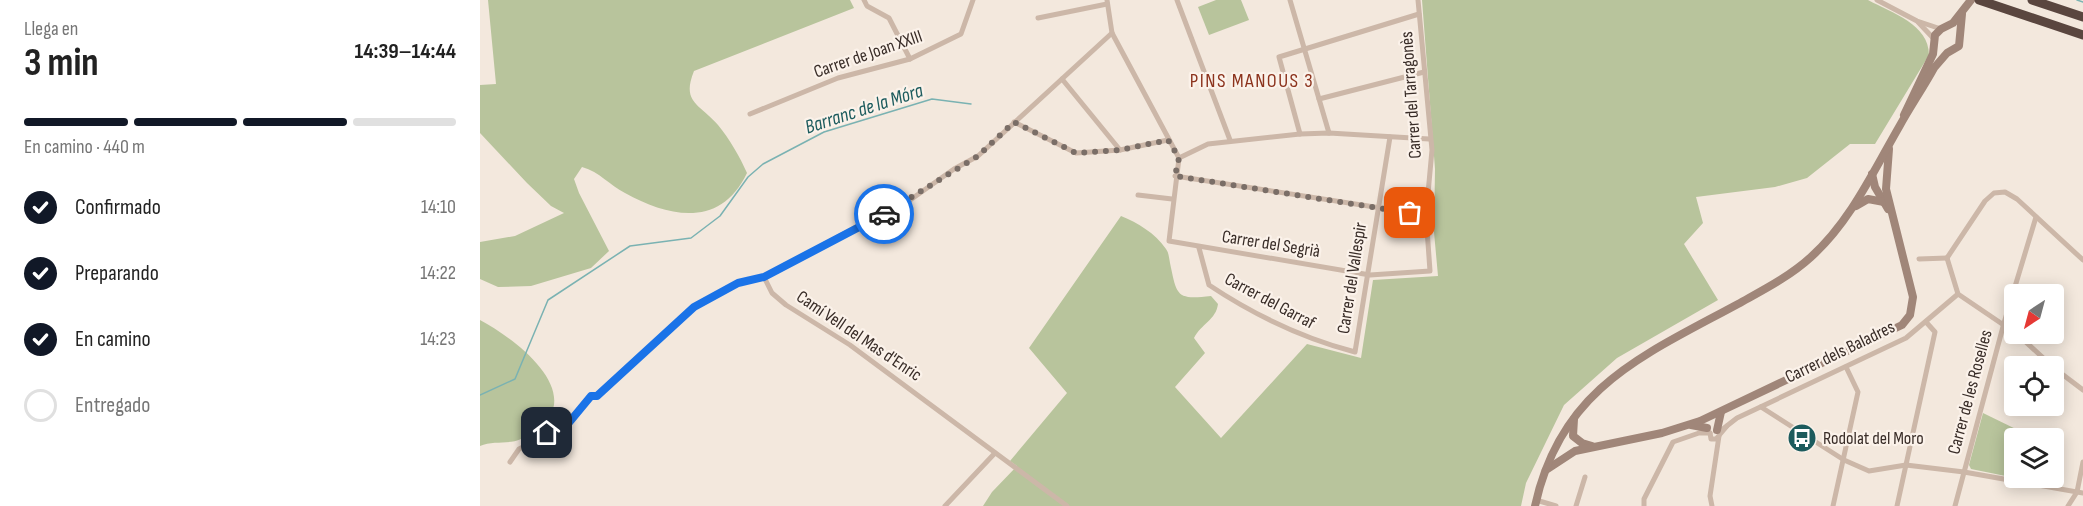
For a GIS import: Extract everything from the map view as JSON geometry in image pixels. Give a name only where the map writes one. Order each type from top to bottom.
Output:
[{"type":"highway","points":[[1979,0],[2083,35]]},
{"type":"highway","points":[[2032,0],[2083,16]]},
{"type":"main road","points":[[1901,123],[1935,43],[1945,28],[1964,11],[1971,0]]},
{"type":"main road","points":[[1535,503],[1545,471],[1564,431],[1599,388],[1635,360],[1796,269],[1826,242],[1850,211],[1934,68],[1947,53],[1959,46],[1964,11]]},
{"type":"main road","points":[[1945,28],[1960,37]]},
{"type":"main road","points":[[1935,43],[1947,53]]},
{"type":"main road","points":[[1545,471],[1573,452],[1689,425],[1721,412],[1880,337],[1906,320],[1912,310],[1913,297],[1892,215],[1885,176],[1891,141]]},
{"type":"main road","points":[[1873,173],[1873,182],[1892,215]]},
{"type":"main road","points":[[1850,211],[1868,200],[1885,202]]},
{"type":"main road","points":[[1714,433],[1721,412]]},
{"type":"main road","points":[[1573,452],[1576,438],[1575,415]]},
{"type":"main road","points":[[1708,417],[1714,433]]},
{"type":"main road","points":[[1689,425],[1714,433]]},
{"type":"main road","points":[[1559,443],[1576,438],[1592,446]]},
{"type":"main road","points":[[1559,443],[1563,449],[1573,452]]},
{"type":"street","points":[[864,0],[867,6],[889,18],[910,59]]},
{"type":"street","name":"Carrer de Joan XXIII","points":[[750,114],[838,78],[910,59],[961,34],[973,0]]},
{"type":"street","points":[[1176,0],[1230,140]]},
{"type":"street","points":[[1290,0],[1329,133]]},
{"type":"street","name":"Carrer del Tarragonès","points":[[1370,275],[1430,272],[1426,216],[1431,169],[1418,0]]},
{"type":"street","points":[[1877,0],[1917,21],[1945,28]]},
{"type":"street","points":[[1038,18],[1107,2],[1112,33],[1179,158],[1172,200],[1138,195]]},
{"type":"street","points":[[1300,134],[1279,57],[1419,14]]},
{"type":"street","points":[[1917,21],[1935,43]]},
{"type":"street","name":"Camí Vell del Mas d'Enric","points":[[1066,506],[850,345],[786,305],[772,293],[764,277],[903,205],[954,169],[978,156],[1112,33]]},
{"type":"street","points":[[1319,99],[1424,72]]},
{"type":"street","points":[[1062,80],[1120,150]]},
{"type":"street","points":[[1014,122],[1076,153],[1120,150],[1168,140]]},
{"type":"street","points":[[1179,158],[1208,144],[1300,134],[1329,133],[1429,139]]},
{"type":"street","name":"Carrer del Vallespir","points":[[1355,352],[1370,275],[1390,137]]},
{"type":"street","points":[[1175,176],[1426,216]]},
{"type":"street","points":[[1947,258],[1985,201],[1994,193],[2005,192],[2083,260]]},
{"type":"street","name":"Carrer del Segrià","points":[[1172,200],[1169,241],[1199,248],[1370,275]]},
{"type":"street","name":"Carrer de les Roselles","points":[[2016,284],[2036,217]]},
{"type":"street","name":"Carrer del Garraf","points":[[1199,248],[1209,285],[1238,304],[1311,340],[1355,352]]},
{"type":"street","points":[[1919,259],[1947,258]]},
{"type":"street","points":[[1947,258],[1958,294],[2004,323]]},
{"type":"street","points":[[510,462],[519,449],[567,425],[591,396],[597,396],[694,307],[738,283],[764,277]]},
{"type":"street","name":"Carrer dels Baladres","points":[[1714,433],[1761,407],[1906,339],[1958,294]]},
{"type":"street","points":[[1897,506],[1935,332],[1926,322]]},
{"type":"street","name":"Carrer de les Roselles","points":[[1955,506],[2004,323]]},
{"type":"street","points":[[2027,344],[2041,356]]},
{"type":"street","points":[[1833,506],[1858,392],[1846,367]]},
{"type":"street","points":[[2064,375],[2083,390]]},
{"type":"street","points":[[1761,407],[1844,460],[1869,471],[1906,465],[1964,472],[2080,493]]},
{"type":"street","points":[[1644,506],[1668,448],[1677,439],[1714,433],[1718,449],[1710,496],[1712,506]]},
{"type":"street","points":[[945,506],[995,453]]},
{"type":"street","points":[[2068,506],[2080,493],[2083,462]]},
{"type":"street","points":[[1576,506],[1585,477]]},
{"type":"street","points":[[1535,503],[1556,506]]},
{"type":"green space","points":[[488,0],[850,0],[854,8],[694,71],[691,97],[722,130],[747,173],[736,191],[723,203],[709,210],[693,213],[659,208],[625,193],[594,172],[582,167],[574,179],[609,251],[591,268],[531,286],[498,287],[480,279],[480,242],[515,236],[564,213],[551,206],[480,133],[480,85],[496,84]]},
{"type":"green space","points":[[1216,0],[1241,0],[1249,20],[1209,35],[1198,7]]},
{"type":"green space","points":[[1422,0],[1868,0],[1916,27],[1923,35],[1929,55],[1875,144],[1850,144],[1807,178],[1775,187],[1696,197],[1703,223],[1684,244],[1718,300],[1617,358],[1564,405],[1526,483],[1521,506],[983,506],[992,492],[1017,466],[1010,461],[1067,393],[1029,348],[1121,216],[1146,229],[1166,249],[1174,283],[1180,293],[1191,297],[1211,296],[1218,304],[1214,314],[1194,338],[1205,353],[1175,387],[1221,438],[1307,344],[1361,358],[1373,280],[1438,276],[1434,232],[1435,169]]},
{"type":"green space","points":[[480,320],[515,343],[532,359],[546,375],[553,392],[553,409],[543,425],[516,441],[480,446]]},
{"type":"green space","points":[[1983,413],[2014,428],[2004,428],[2004,476],[1971,469],[1969,465]]},
{"type":"waterway","points":[[2077,0],[2083,2]]},
{"type":"waterway","name":"Barranc de la Móra","points":[[480,395],[515,379],[548,300],[630,246],[691,238],[720,216],[748,177],[763,164],[824,132],[932,99],[971,104]]},
{"type":"way so far","points":[[884,214],[903,205],[954,169],[978,156],[1014,122],[1076,153],[1120,150],[1168,140],[1179,158],[1175,176],[1410,213]]},
{"type":"place","name":"Rodolat del Moro","points":[[1802,438]]},
{"type":"district","name":"PINS MANOUS 3","points":[[1252,81]]},
{"type":"route","points":[[547,433],[567,425],[591,396],[597,396],[694,307],[738,283],[764,277],[884,214]]}]
